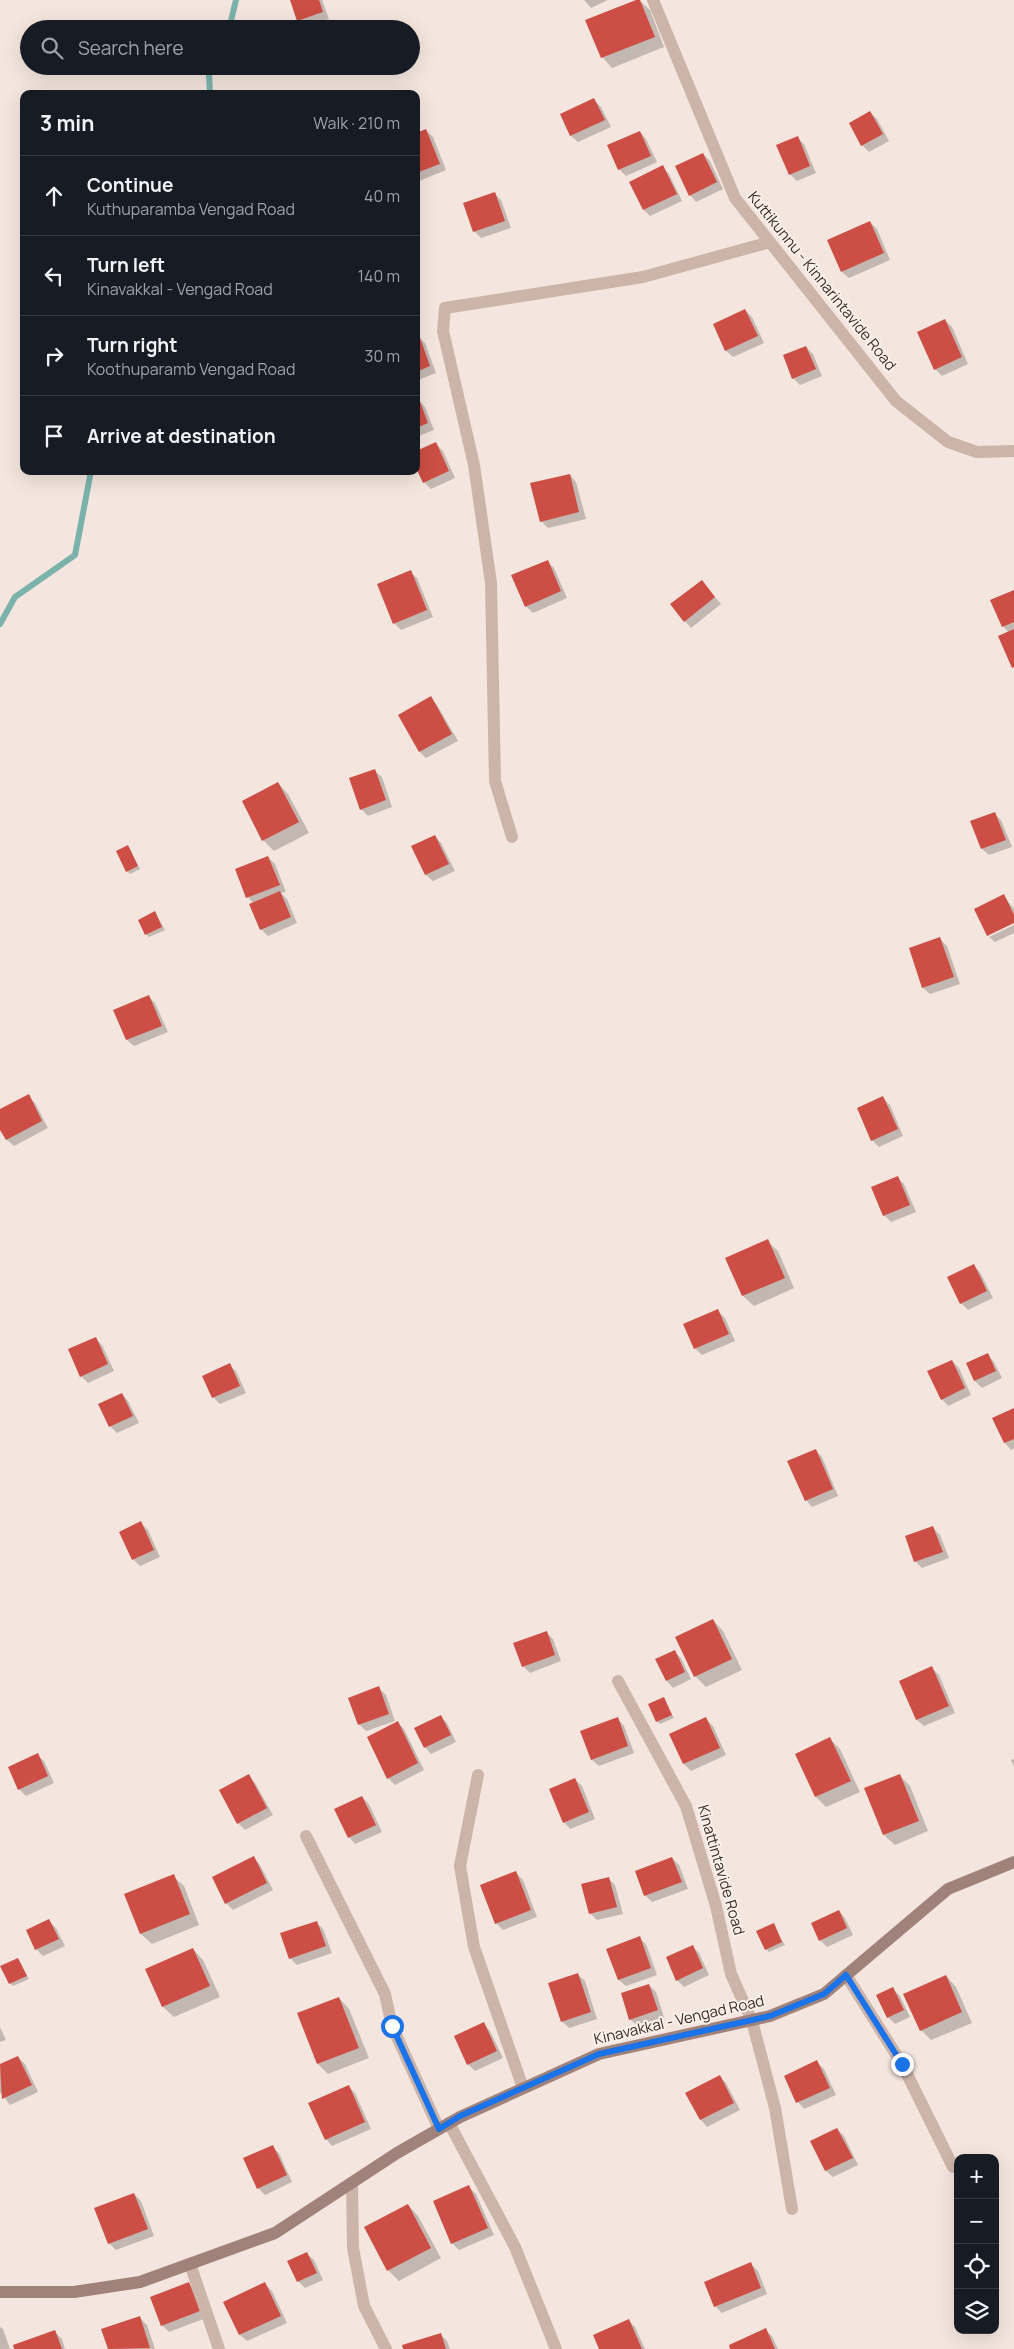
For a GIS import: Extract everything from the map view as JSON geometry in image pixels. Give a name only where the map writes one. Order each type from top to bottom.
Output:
[{"type":"main road","name":"Kinavakkal - Vengad Road","points":[[0,2292],[74,2292],[140,2282],[275,2233],[444,2126],[599,2054],[752,2021],[770,2016],[824,1994],[948,1889],[1014,1862]]},
{"type":"street","name":"Kuttikunnu - Kinnarintavide Road","points":[[653,0],[735,198],[896,401],[948,442],[977,452],[1014,451]]},
{"type":"street","points":[[512,838],[495,781],[491,583],[474,465],[443,331],[445,308],[643,277],[770,242]]},
{"type":"street","name":"Kinattintavide Road","points":[[618,1681],[686,1806],[716,1906],[731,1974],[752,2021],[775,2108],[792,2209]]},
{"type":"street","points":[[478,1775],[460,1866],[474,1947],[523,2088]]},
{"type":"street","points":[[306,1836],[385,1994],[392,2026],[444,2126],[515,2247],[556,2349]]},
{"type":"street","points":[[846,1975],[902,2064],[953,2167]]},
{"type":"street","points":[[352,2183],[353,2248],[364,2306],[386,2349]]},
{"type":"street","points":[[190,2264],[219,2349]]},
{"type":"building","points":[[290,0],[319,0],[323,12],[297,20]]},
{"type":"building","points":[[640,0],[655,37],[601,58],[585,20]]},
{"type":"building","points":[[594,98],[605,120],[570,136],[560,114]]},
{"type":"building","points":[[870,111],[883,134],[861,146],[849,123]]},
{"type":"building","points":[[426,129],[440,164],[420,172],[420,131]]},
{"type":"building","points":[[640,131],[651,156],[618,170],[607,145]]},
{"type":"building","points":[[798,136],[810,166],[789,175],[776,145]]},
{"type":"building","points":[[703,153],[717,182],[689,196],[675,166]]},
{"type":"building","points":[[663,165],[677,194],[643,210],[629,182]]},
{"type":"building","points":[[495,192],[505,221],[473,232],[463,203]]},
{"type":"building","points":[[870,221],[884,253],[841,272],[827,240]]},
{"type":"building","points":[[745,309],[758,336],[725,351],[713,324]]},
{"type":"building","points":[[945,319],[962,357],[934,370],[917,332]]},
{"type":"building","points":[[420,338],[430,366],[420,370]]},
{"type":"building","points":[[806,346],[816,369],[792,379],[783,355]]},
{"type":"building","points":[[420,402],[428,423],[420,426]]},
{"type":"building","points":[[436,442],[449,471],[423,483],[419,475],[420,449]]},
{"type":"building","points":[[570,474],[579,512],[540,522],[530,483]]},
{"type":"building","points":[[548,560],[561,591],[525,607],[511,575]]},
{"type":"building","points":[[411,570],[427,610],[393,624],[377,584]]},
{"type":"building","points":[[702,580],[715,597],[684,622],[670,604]]},
{"type":"building","points":[[1014,590],[1014,622],[1002,627],[990,600]]},
{"type":"building","points":[[1014,629],[1014,667],[1012,668],[998,636]]},
{"type":"building","points":[[431,696],[452,734],[419,752],[398,715]]},
{"type":"building","points":[[375,769],[386,800],[360,810],[349,778]]},
{"type":"building","points":[[278,782],[299,822],[262,841],[242,801]]},
{"type":"building","points":[[995,812],[1006,840],[981,849],[970,821]]},
{"type":"building","points":[[435,835],[449,864],[425,875],[411,846]]},
{"type":"building","points":[[128,845],[138,866],[126,872],[116,851]]},
{"type":"building","points":[[268,856],[280,885],[246,898],[235,869]]},
{"type":"building","points":[[280,891],[291,917],[260,930],[249,904]]},
{"type":"building","points":[[1004,894],[1014,915],[1014,923],[987,936],[974,909]]},
{"type":"building","points":[[155,911],[162,927],[145,935],[138,920]]},
{"type":"building","points":[[940,937],[954,977],[922,988],[909,948]]},
{"type":"building","points":[[149,995],[162,1026],[126,1040],[113,1010]]},
{"type":"building","points":[[29,1094],[42,1121],[6,1140],[0,1130],[0,1109]]},
{"type":"building","points":[[883,1096],[898,1129],[871,1141],[857,1108]]},
{"type":"building","points":[[898,1176],[910,1205],[883,1216],[871,1187]]},
{"type":"building","points":[[768,1239],[785,1278],[742,1296],[725,1258]]},
{"type":"building","points":[[974,1264],[987,1291],[960,1304],[947,1277]]},
{"type":"building","points":[[718,1309],[729,1334],[694,1349],[683,1324]]},
{"type":"building","points":[[96,1337],[108,1364],[80,1377],[68,1349]]},
{"type":"building","points":[[988,1353],[996,1371],[974,1381],[966,1363]]},
{"type":"building","points":[[952,1360],[965,1388],[941,1400],[927,1371]]},
{"type":"building","points":[[230,1363],[240,1386],[212,1398],[202,1376]]},
{"type":"building","points":[[122,1393],[133,1416],[109,1427],[98,1404]]},
{"type":"building","points":[[1014,1408],[1014,1439],[1004,1443],[992,1418]]},
{"type":"building","points":[[816,1449],[833,1489],[805,1501],[787,1461]]},
{"type":"building","points":[[141,1521],[154,1550],[132,1560],[119,1532]]},
{"type":"building","points":[[933,1526],[943,1552],[914,1562],[905,1536]]},
{"type":"building","points":[[713,1619],[732,1659],[694,1677],[675,1637]]},
{"type":"building","points":[[547,1631],[555,1655],[522,1667],[513,1643]]},
{"type":"building","points":[[675,1650],[685,1672],[666,1681],[655,1659]]},
{"type":"building","points":[[932,1666],[949,1706],[916,1720],[899,1681]]},
{"type":"building","points":[[379,1686],[389,1714],[358,1725],[348,1698]]},
{"type":"building","points":[[664,1697],[672,1715],[656,1722],[648,1704]]},
{"type":"building","points":[[441,1715],[451,1735],[424,1748],[414,1728]]},
{"type":"building","points":[[618,1717],[628,1746],[591,1760],[580,1731]]},
{"type":"building","points":[[706,1717],[720,1748],[683,1764],[669,1734]]},
{"type":"building","points":[[398,1721],[418,1763],[387,1779],[367,1737]]},
{"type":"building","points":[[830,1737],[851,1781],[815,1797],[795,1754]]},
{"type":"building","points":[[38,1753],[48,1776],[18,1790],[8,1767]]},
{"type":"building","points":[[249,1774],[267,1808],[237,1824],[219,1790]]},
{"type":"building","points":[[900,1774],[919,1821],[883,1835],[864,1788]]},
{"type":"building","points":[[575,1778],[589,1812],[563,1823],[549,1789]]},
{"type":"building","points":[[362,1796],[376,1825],[348,1838],[334,1809]]},
{"type":"building","points":[[254,1856],[267,1883],[225,1904],[212,1877]]},
{"type":"building","points":[[672,1857],[682,1882],[644,1896],[635,1871]]},
{"type":"building","points":[[516,1871],[531,1910],[495,1924],[480,1885]]},
{"type":"building","points":[[174,1874],[190,1914],[140,1934],[124,1894]]},
{"type":"building","points":[[609,1877],[617,1907],[589,1914],[581,1884]]},
{"type":"building","points":[[839,1910],[847,1928],[819,1941],[811,1923]]},
{"type":"building","points":[[49,1919],[59,1939],[35,1950],[26,1930]]},
{"type":"building","points":[[317,1921],[326,1946],[289,1959],[280,1933]]},
{"type":"building","points":[[774,1923],[782,1942],[765,1950],[756,1931]]},
{"type":"building","points":[[640,1936],[651,1968],[618,1980],[606,1949]]},
{"type":"building","points":[[693,1945],[703,1968],[676,1981],[666,1957]]},
{"type":"building","points":[[193,1948],[210,1986],[162,2007],[145,1969]]},
{"type":"building","points":[[18,1958],[27,1976],[9,1984],[0,1966]]},
{"type":"building","points":[[578,1973],[591,2012],[561,2022],[548,1983]]},
{"type":"building","points":[[946,1975],[962,2012],[920,2031],[903,1994]]},
{"type":"building","points":[[649,1984],[658,2010],[629,2020],[621,1993]]},
{"type":"building","points":[[893,1987],[904,2010],[887,2018],[876,1995]]},
{"type":"building","points":[[339,1997],[359,2048],[317,2064],[297,2013]]},
{"type":"building","points":[[484,2022],[497,2051],[467,2065],[454,2036]]},
{"type":"building","points":[[18,2056],[32,2085],[2,2099],[0,2064]]},
{"type":"building","points":[[817,2060],[830,2088],[796,2103],[784,2076]]},
{"type":"building","points":[[720,2075],[734,2103],[700,2120],[685,2093]]},
{"type":"building","points":[[349,2085],[365,2122],[325,2140],[308,2103]]},
{"type":"building","points":[[837,2128],[853,2158],[825,2171],[810,2141]]},
{"type":"building","points":[[273,2145],[287,2175],[257,2189],[243,2158]]},
{"type":"building","points":[[469,2185],[488,2228],[451,2244],[433,2201]]},
{"type":"building","points":[[134,2193],[148,2229],[108,2244],[94,2208]]},
{"type":"building","points":[[408,2204],[431,2248],[387,2271],[364,2227]]},
{"type":"building","points":[[307,2252],[317,2273],[297,2282],[287,2261]]},
{"type":"building","points":[[751,2262],[761,2288],[714,2307],[704,2282]]},
{"type":"building","points":[[189,2282],[200,2311],[161,2326],[150,2297]]},
{"type":"building","points":[[265,2282],[281,2316],[239,2335],[223,2302]]},
{"type":"building","points":[[140,2316],[150,2348],[108,2349],[101,2329]]},
{"type":"building","points":[[629,2319],[642,2349],[599,2349],[593,2335]]},
{"type":"building","points":[[766,2328],[775,2349],[730,2349],[729,2345]]},
{"type":"building","points":[[55,2330],[62,2349],[14,2349],[13,2345]]},
{"type":"building","points":[[441,2333],[446,2349],[403,2349],[402,2345]]},
{"type":"waterway","points":[[231,20],[236,0]]},
{"type":"waterway","points":[[209,75],[210,90]]},
{"type":"waterway","points":[[0,624],[15,597],[75,555],[90,475]]},
{"type":"route","points":[[392,2026],[439,2129],[460,2116],[599,2054],[770,2016],[824,1994],[846,1975],[902,2064]]}]
